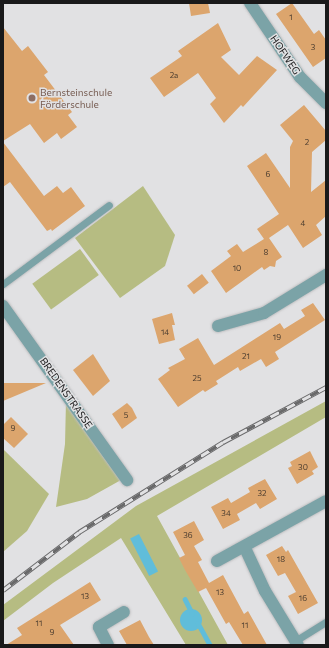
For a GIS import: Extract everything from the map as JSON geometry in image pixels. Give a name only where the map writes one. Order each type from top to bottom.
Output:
[{"type":"street","name":"HOFWEG","points":[[250,3],[300,77],[326,103]]},
{"type":"street","points":[[218,326],[264,313],[326,275]]},
{"type":"street","name":"BREDENSTRASSE","points":[[3,306],[127,480]]},
{"type":"street","points":[[217,561],[245,548],[326,501]]},
{"type":"street","points":[[245,548],[265,591],[296,643]]},
{"type":"street","points":[[107,645],[99,627],[124,612]]},
{"type":"lane","points":[[3,284],[109,205]]},
{"type":"lane","points":[[296,643],[326,622]]},
{"type":"green space","points":[[143,186],[175,235],[165,266],[120,298],[75,238]]},
{"type":"green space","points":[[80,249],[99,275],[51,310],[32,284]]},
{"type":"green space","points":[[66,401],[121,480],[87,499],[56,507],[65,444]]},
{"type":"green space","points":[[326,401],[326,417],[157,516],[228,645],[186,645],[121,538],[53,583],[3,621],[3,605],[136,506]]},
{"type":"green space","points":[[3,449],[49,494],[27,531],[3,552]]},
{"type":"water","points":[[139,534],[158,571],[149,576],[130,539]]},
{"type":"water","points":[[191,609],[199,612],[202,620],[199,628],[191,631],[183,628],[180,620],[183,612]]},
{"type":"building","points":[[189,3],[208,3],[210,13],[191,16]]},
{"type":"building","points":[[292,3],[314,34],[319,30],[326,40],[326,58],[313,67],[276,14]]},
{"type":"building","points":[[218,23],[231,50],[221,57],[239,75],[257,56],[277,70],[243,107],[241,105],[224,123],[210,104],[216,98],[198,73],[164,97],[150,78],[182,56],[178,51]]},
{"type":"building","name":"Bernsteinschule Förderschule","points":[[3,27],[22,51],[28,46],[48,72],[44,75],[72,112],[68,115],[77,127],[61,139],[57,133],[44,143],[30,124],[3,141]]},
{"type":"building","points":[[304,105],[326,131],[326,140],[312,152],[311,192],[326,180],[326,216],[316,225],[322,235],[303,248],[288,225],[269,238],[282,257],[276,261],[275,267],[270,266],[264,270],[262,267],[226,293],[211,271],[231,256],[227,251],[237,244],[243,252],[264,239],[257,229],[279,214],[247,166],[266,153],[290,188],[290,147],[293,141],[280,125]]},
{"type":"building","points":[[3,142],[44,196],[57,186],[63,193],[71,187],[85,206],[52,231],[51,229],[47,231],[10,182],[3,187]]},
{"type":"building","points":[[202,274],[209,283],[194,294],[187,286]]},
{"type":"building","points":[[313,303],[325,320],[275,352],[279,359],[266,367],[261,359],[240,371],[238,367],[216,381],[218,384],[205,392],[203,390],[178,407],[158,379],[170,370],[168,368],[185,359],[179,349],[198,338],[214,365],[280,323],[284,329],[305,316],[301,310]]},
{"type":"building","points":[[172,313],[175,325],[172,325],[175,340],[159,344],[152,319]]},
{"type":"building","points":[[93,354],[110,381],[93,396],[73,370]]},
{"type":"building","points":[[3,383],[46,383],[3,401]]},
{"type":"building","points":[[127,403],[132,408],[137,418],[122,429],[112,414]]},
{"type":"building","points":[[11,417],[28,434],[14,448],[3,438],[3,425]]},
{"type":"building","points":[[310,451],[318,467],[312,471],[314,474],[297,484],[288,468],[292,466],[290,462]]},
{"type":"building","points":[[265,479],[277,499],[260,509],[256,503],[237,514],[240,520],[223,529],[211,507],[228,498],[231,503],[250,492],[248,488]]},
{"type":"building","points":[[194,521],[204,540],[194,546],[202,560],[198,562],[209,583],[223,575],[244,614],[248,611],[267,645],[243,645],[229,622],[226,624],[206,588],[198,592],[185,570],[179,558],[185,555],[173,532]]},
{"type":"building","points":[[282,546],[286,552],[288,550],[318,603],[298,614],[288,596],[296,592],[285,573],[278,576],[266,555]]},
{"type":"building","points":[[90,582],[101,600],[60,625],[74,645],[6,645],[22,635],[17,628]]},
{"type":"building","points":[[140,620],[154,645],[127,645],[119,631]]},
{"type":"waterway","points":[[185,599],[192,613]]},
{"type":"waterway","points":[[198,623],[210,645]]},
{"type":"railway","points":[[3,590],[79,532],[223,442],[326,387]]},
{"type":"place","name":"Bernsteinschule Förderschule","points":[[32,98]]}]
